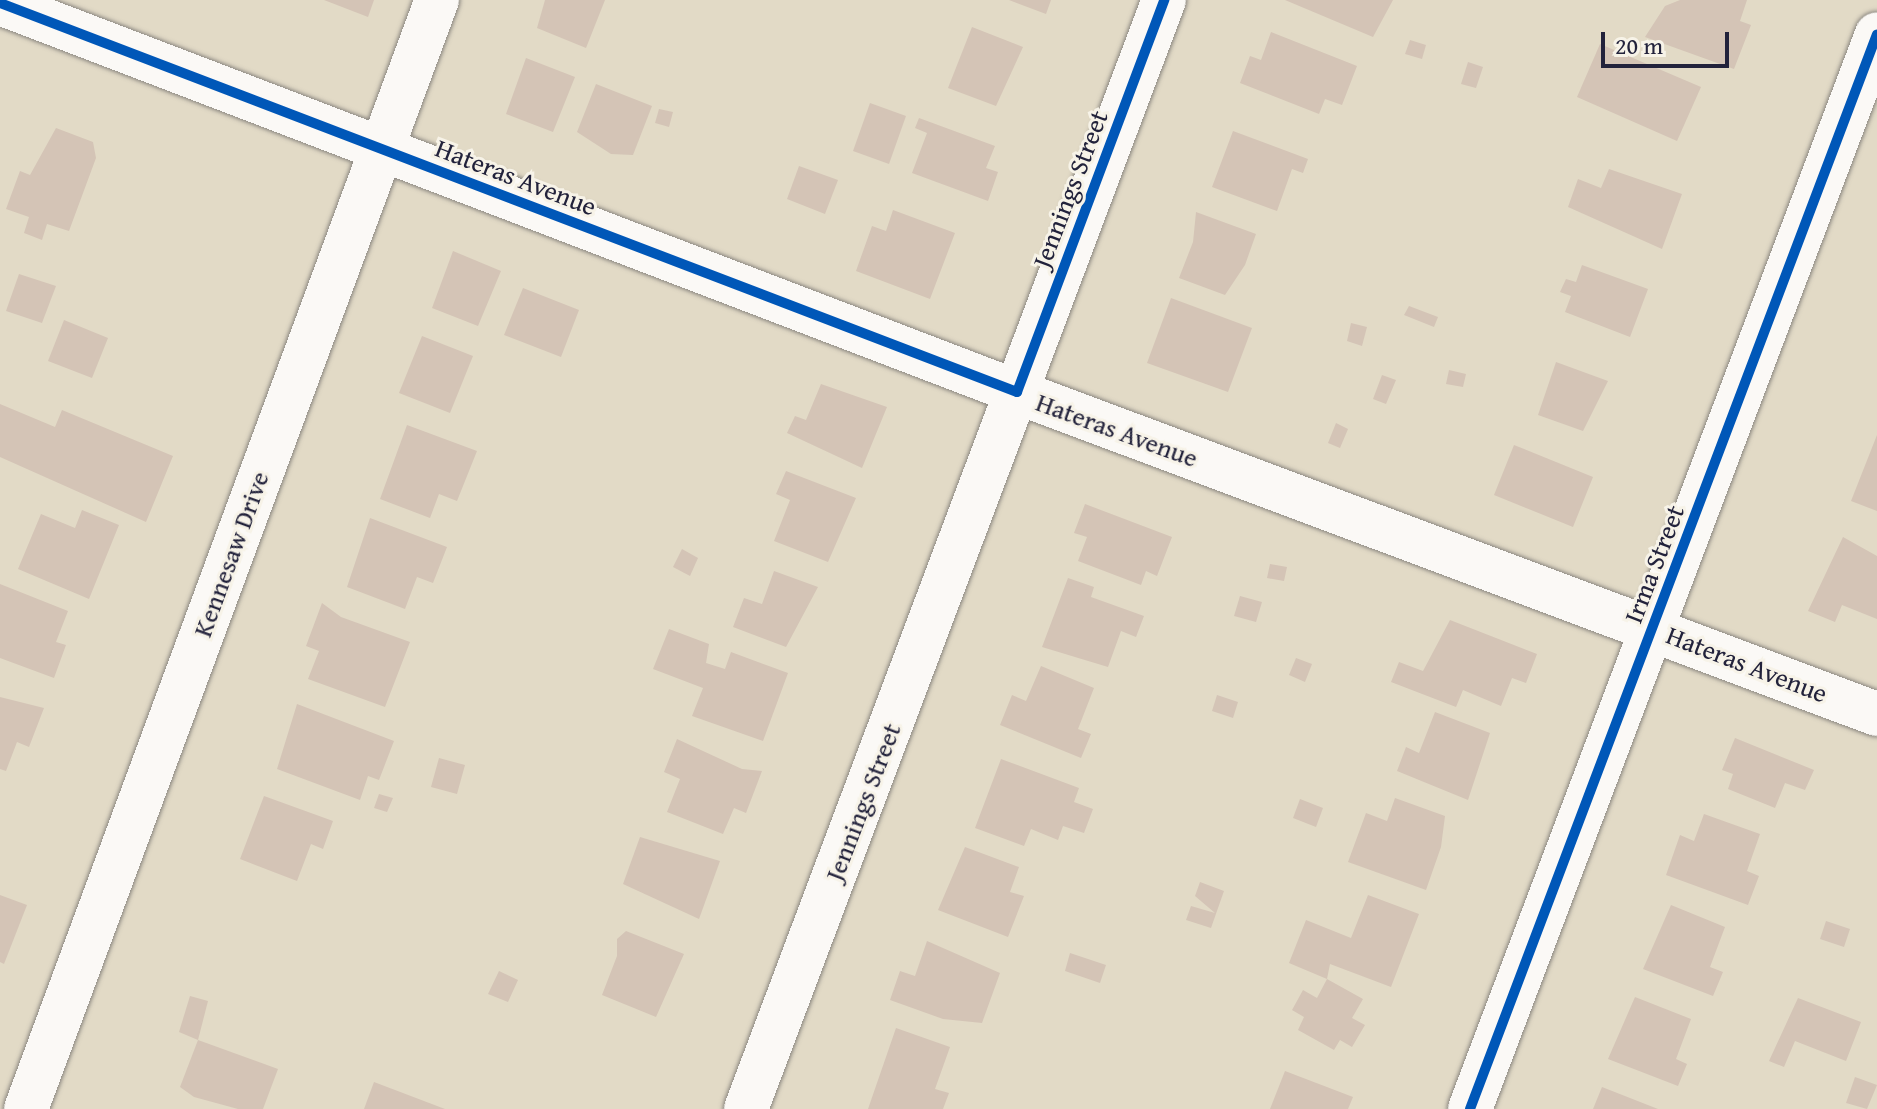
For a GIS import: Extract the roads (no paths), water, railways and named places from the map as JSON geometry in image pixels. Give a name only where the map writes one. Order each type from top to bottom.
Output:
[{"type":"street","name":"Kennesaw Drive","points":[[26,1109],[437,0]]},
{"type":"street","name":"Jennings Street","points":[[746,1109],[1164,0]]},
{"type":"street","name":"Hateras Avenue","points":[[0,3],[1017,392],[1877,714]]},
{"type":"street","name":"Irma Street","points":[[1470,1109],[1877,34]]}]
